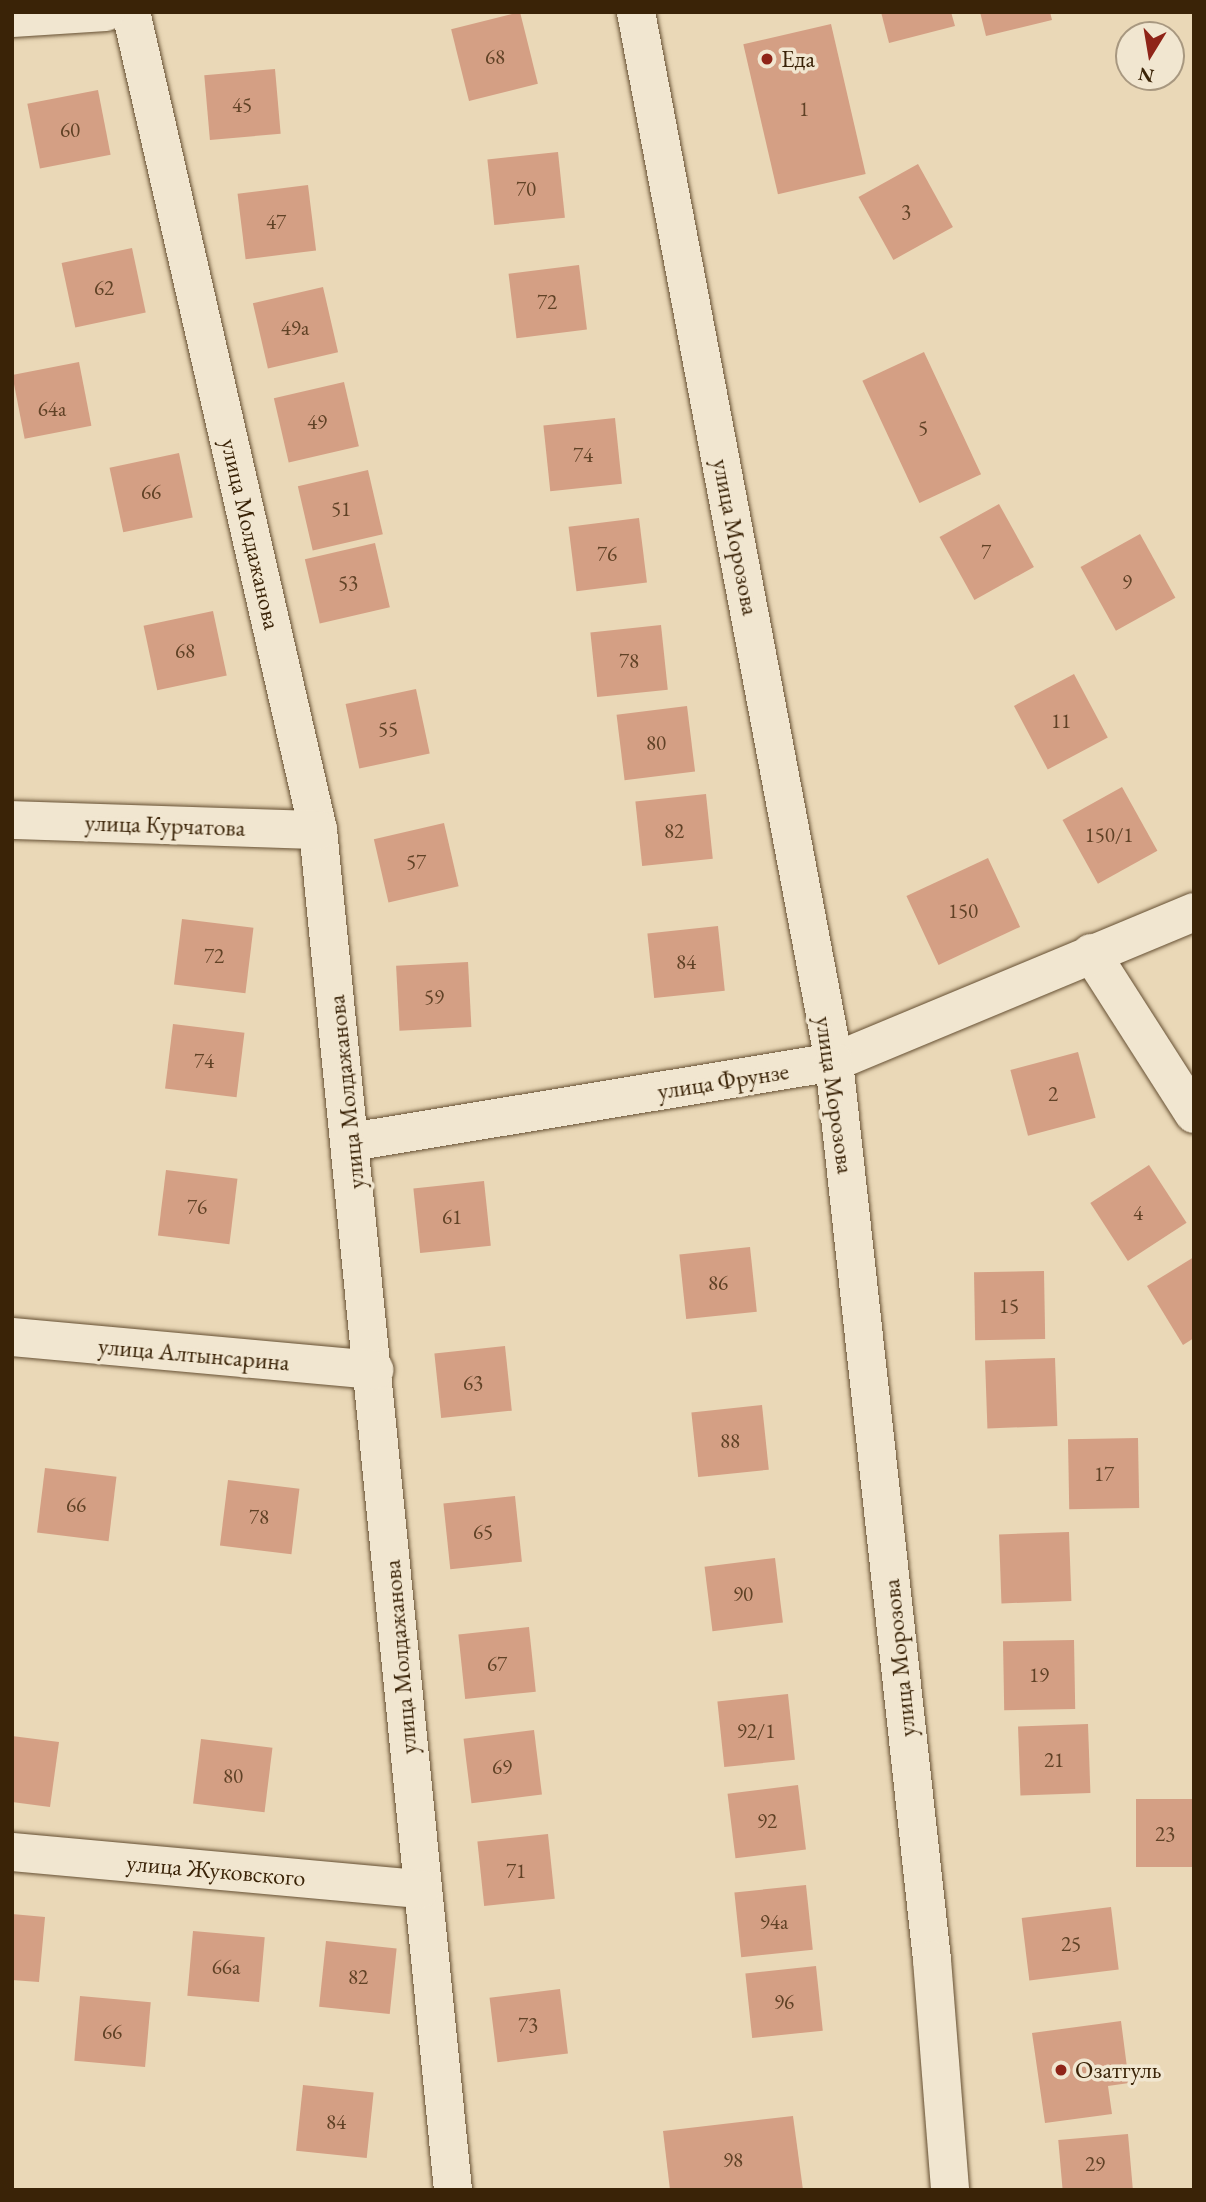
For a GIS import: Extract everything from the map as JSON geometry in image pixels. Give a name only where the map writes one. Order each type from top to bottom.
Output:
[{"type":"street","points":[[12,18],[106,12]]},
{"type":"street","name":"улица Молдажанова","points":[[131,12],[318,830],[375,1370],[420,1889],[453,2190]]},
{"type":"street","name":"улица Морозова","points":[[636,12],[834,1062],[931,1947],[950,2190]]},
{"type":"street","name":"улица Курчатова","points":[[12,820],[318,830]]},
{"type":"street","name":"улица Фрунзе","points":[[351,1142],[834,1062],[1194,912]]},
{"type":"street","points":[[1091,953],[1194,1114]]},
{"type":"street","name":"улица Алтынсарина","points":[[12,1337],[375,1370]]},
{"type":"street","name":"улица Жуковского","points":[[12,1852],[420,1889]]},
{"type":"building","points":[[520,12],[538,84],[469,101],[451,29]]},
{"type":"building","points":[[881,12],[951,12],[955,26],[889,43]]},
{"type":"building","points":[[980,12],[1050,12],[1052,20],[986,36]]},
{"type":"building","points":[[831,24],[866,174],[778,194],[743,44]]},
{"type":"building","points":[[275,69],[281,134],[210,140],[204,75]]},
{"type":"building","points":[[98,90],[111,155],[40,169],[27,104]]},
{"type":"building","points":[[558,152],[565,218],[494,225],[487,159]]},
{"type":"building","points":[[918,164],[953,227],[893,260],[859,197]]},
{"type":"building","points":[[308,185],[316,251],[246,259],[238,194]]},
{"type":"building","points":[[132,248],[146,313],[75,328],[62,263]]},
{"type":"building","points":[[579,265],[587,330],[516,338],[509,274]]},
{"type":"building","points":[[323,287],[338,352],[268,368],[253,303]]},
{"type":"building","points":[[924,352],[981,474],[919,503],[862,381]]},
{"type":"building","points":[[79,362],[91,426],[25,439],[12,375]]},
{"type":"building","points":[[344,382],[359,446],[289,463],[274,398]]},
{"type":"building","points":[[615,418],[622,484],[550,491],[543,426]]},
{"type":"building","points":[[179,453],[193,518],[123,532],[110,468]]},
{"type":"building","points":[[368,470],[383,534],[313,551],[298,486]]},
{"type":"building","points":[[999,504],[1034,567],[974,600],[940,537]]},
{"type":"building","points":[[639,518],[647,583],[576,591],[569,527]]},
{"type":"building","points":[[1140,534],[1175,598],[1116,631],[1081,567]]},
{"type":"building","points":[[375,543],[390,607],[320,624],[305,559]]},
{"type":"building","points":[[213,611],[227,676],[157,690],[144,626]]},
{"type":"building","points":[[661,625],[668,690],[597,697],[590,632]]},
{"type":"building","points":[[1074,674],[1108,738],[1048,769],[1014,706]]},
{"type":"building","points":[[416,689],[430,754],[359,769],[346,704]]},
{"type":"building","points":[[687,706],[695,772],[625,780],[617,715]]},
{"type":"building","points":[[1122,787],[1157,851],[1098,884],[1063,820]]},
{"type":"building","points":[[706,794],[713,859],[642,866],[635,801]]},
{"type":"building","points":[[444,823],[459,886],[388,903],[374,839]]},
{"type":"building","points":[[988,858],[1020,927],[939,965],[906,896]]},
{"type":"building","points":[[182,919],[253,928],[245,993],[174,985]]},
{"type":"building","points":[[718,926],[725,991],[654,998],[647,933]]},
{"type":"building","points":[[468,962],[471,1027],[400,1031],[396,966]]},
{"type":"building","points":[[173,1024],[244,1033],[237,1097],[165,1089]]},
{"type":"building","points":[[1078,1052],[1096,1118],[1028,1136],[1010,1070]]},
{"type":"building","points":[[1149,1165],[1187,1223],[1128,1261],[1090,1203]]},
{"type":"building","points":[[166,1170],[237,1179],[229,1244],[158,1236]]},
{"type":"building","points":[[484,1181],[491,1246],[420,1253],[413,1188]]},
{"type":"building","points":[[750,1247],[757,1312],[686,1319],[679,1254]]},
{"type":"building","points":[[1194,1257],[1194,1338],[1183,1345],[1147,1286]]},
{"type":"building","points":[[1044,1271],[1045,1339],[975,1340],[974,1272]]},
{"type":"building","points":[[505,1346],[512,1411],[441,1418],[434,1353]]},
{"type":"building","points":[[1055,1358],[1057,1426],[987,1428],[985,1360]]},
{"type":"building","points":[[762,1405],[769,1470],[698,1477],[691,1412]]},
{"type":"building","points":[[1138,1438],[1139,1508],[1069,1509],[1068,1439]]},
{"type":"building","points":[[45,1468],[116,1477],[109,1541],[37,1533]]},
{"type":"building","points":[[228,1480],[299,1489],[291,1554],[220,1546]]},
{"type":"building","points":[[515,1496],[522,1562],[450,1569],[443,1504]]},
{"type":"building","points":[[1069,1532],[1071,1601],[1001,1603],[999,1534]]},
{"type":"building","points":[[775,1558],[783,1623],[712,1631],[705,1567]]},
{"type":"building","points":[[529,1627],[536,1692],[465,1699],[458,1634]]},
{"type":"building","points":[[1074,1640],[1075,1709],[1004,1710],[1003,1641]]},
{"type":"building","points":[[788,1694],[795,1760],[724,1767],[717,1701]]},
{"type":"building","points":[[1088,1724],[1090,1793],[1020,1795],[1018,1726]]},
{"type":"building","points":[[534,1730],[542,1795],[471,1803],[464,1739]]},
{"type":"building","points":[[12,1736],[59,1742],[50,1807],[12,1802]]},
{"type":"building","points":[[201,1739],[272,1748],[265,1812],[193,1804]]},
{"type":"building","points":[[798,1785],[806,1850],[735,1858],[728,1794]]},
{"type":"building","points":[[1136,1799],[1194,1799],[1194,1867],[1136,1867]]},
{"type":"building","points":[[548,1834],[555,1899],[484,1906],[477,1841]]},
{"type":"building","points":[[806,1885],[813,1950],[741,1957],[734,1893]]},
{"type":"building","points":[[1111,1907],[1119,1970],[1029,1980],[1022,1918]]},
{"type":"building","points":[[12,1914],[45,1917],[39,1982],[12,1980]]},
{"type":"building","points":[[193,1931],[265,1937],[259,2002],[187,1996]]},
{"type":"building","points":[[326,1941],[397,1948],[390,2014],[319,2007]]},
{"type":"building","points":[[816,1966],[823,2031],[752,2038],[745,1973]]},
{"type":"building","points":[[560,1989],[568,2054],[497,2062],[490,1998]]},
{"type":"building","points":[[80,1996],[151,2002],[145,2067],[74,2061]]},
{"type":"building","points":[[1121,2021],[1129,2083],[1108,2086],[1112,2114],[1045,2123],[1032,2033]]},
{"type":"building","points":[[303,2085],[374,2092],[367,2158],[296,2151]]},
{"type":"building","points":[[793,2116],[803,2190],[670,2190],[663,2131]]},
{"type":"building","points":[[1128,2134],[1133,2190],[1063,2190],[1058,2140]]},
{"type":"place","name":"Еда","points":[[767,59]]},
{"type":"place","name":"Oзатгуль","points":[[1061,2070]]}]
